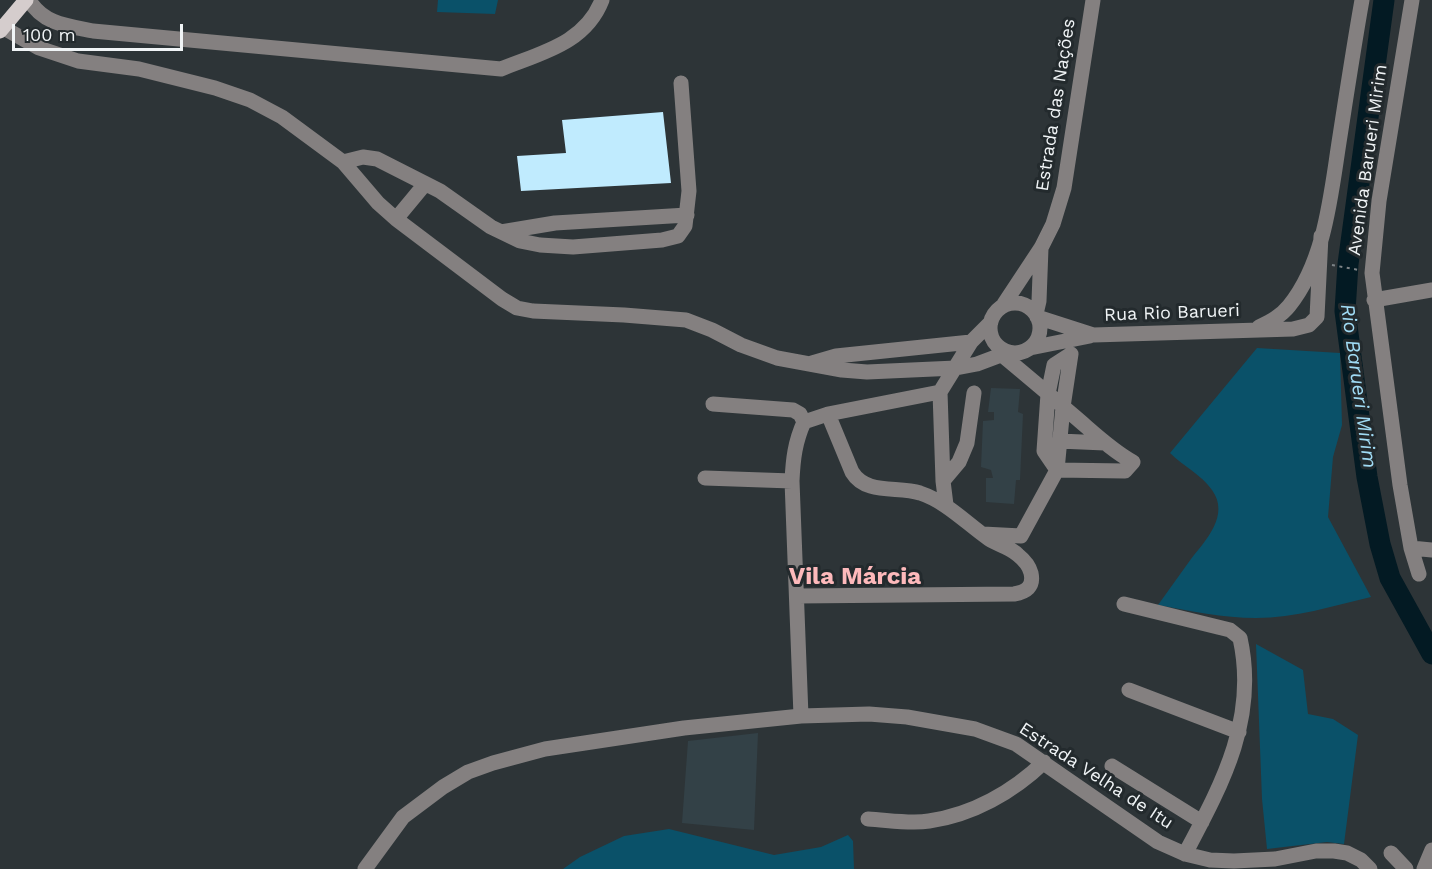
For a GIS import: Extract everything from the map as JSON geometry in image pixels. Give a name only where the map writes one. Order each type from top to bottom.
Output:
[{"type":"main road","points":[[2,30],[28,0]]},
{"type":"street","points":[[28,0],[45,18],[59,24],[93,30],[501,69],[551,51],[572,38],[584,29],[597,13],[602,0]]},
{"type":"street","name":"Estrada das Nações","points":[[1004,304],[1041,249],[1053,224],[1064,188],[1093,0]]},
{"type":"street","name":"Avenida Barueri Mirim","points":[[1253,330],[1276,318],[1291,305],[1310,270],[1331,192],[1362,0]]},
{"type":"street","name":"Avenida Barueri Mirim","points":[[1412,0],[1379,201],[1372,273],[1400,485],[1411,548],[1419,574]]},
{"type":"street","points":[[2,30],[39,48],[78,62],[139,69],[215,88],[250,100],[282,117],[343,162],[378,203],[396,219],[502,299],[518,308],[533,311],[686,320],[741,345],[777,358],[842,370],[867,372],[956,368],[977,364],[1006,353],[1023,352],[1035,343],[1040,330],[1037,315],[1023,304],[1004,304],[994,314],[991,322],[992,337],[1002,349],[1006,353],[1048,394],[1118,454],[1133,462],[1125,471],[1057,471]]},
{"type":"street","points":[[343,162],[363,157],[377,159],[425,184],[501,232],[520,241],[573,247],[662,240],[678,236],[685,226],[687,215],[689,191],[681,83]]},
{"type":"street","points":[[396,219],[425,184]]},
{"type":"street","points":[[501,232],[555,223],[687,215]]},
{"type":"street","name":"Avenida Barueri Mirim","points":[[1253,330],[1293,329],[1309,325],[1317,317],[1321,236]]},
{"type":"street","name":"Estrada das Nações","points":[[1037,315],[1041,249]]},
{"type":"street","points":[[1374,300],[1432,290]]},
{"type":"street","name":"Rua Rio Barueri","points":[[1037,315],[1093,335]]},
{"type":"street","points":[[946,505],[940,392],[971,342],[991,322]]},
{"type":"street","name":"Rua Rio Barueri","points":[[1030,348],[1093,335],[1253,330]]},
{"type":"street","points":[[810,364],[836,356],[971,342]]},
{"type":"street","points":[[983,534],[1021,536],[1057,471],[1071,354],[1054,364],[1048,394],[1044,451],[1057,471]]},
{"type":"street","points":[[801,716],[792,481],[793,455],[797,437],[804,422],[828,414],[940,392]]},
{"type":"street","points":[[943,481],[958,462],[968,443],[974,393]]},
{"type":"street","points":[[713,404],[793,410],[804,422]]},
{"type":"street","points":[[797,596],[1023,592],[1029,589],[1031,581],[1028,565],[1016,552],[983,534],[946,505],[918,493],[874,487],[857,481],[828,414]]},
{"type":"street","points":[[1059,441],[1105,442]]},
{"type":"street","points":[[705,478],[792,481]]},
{"type":"street","points":[[1411,548],[1432,550]]},
{"type":"street","points":[[1124,604],[1230,630],[1240,638],[1246,663],[1245,700],[1239,732],[1226,768],[1185,854]]},
{"type":"street","points":[[1129,690],[1239,732]]},
{"type":"street","name":"Estrada Velha de Itu","points":[[364,869],[404,816],[443,787],[468,772],[493,763],[545,749],[684,728],[801,716],[869,714],[940,722],[975,729],[1016,744],[1158,842],[1185,854],[1210,860],[1234,861],[1275,859],[1316,851],[1334,851],[1347,853],[1361,860],[1370,869]]},
{"type":"street","points":[[868,819],[928,821],[961,814],[996,798],[1025,780],[1044,762]]},
{"type":"street","points":[[1112,766],[1202,822]]},
{"type":"street","points":[[1424,869],[1432,850]]},
{"type":"street","points":[[1391,853],[1406,869]]},
{"type":"path","points":[[1333,257],[1332,265],[1359,270],[1360,262]]},
{"type":"shaded area","points":[[438,0],[498,0],[495,14],[437,12]]},
{"type":"shaded area","points":[[1257,348],[1340,353],[1342,425],[1333,457],[1328,517],[1371,597],[1314,611],[1271,617],[1244,618],[1158,605],[1214,527],[1218,509],[1217,499],[1208,485],[1170,453]]},
{"type":"shaded area","points":[[991,388],[1020,389],[1018,412],[1023,414],[1020,480],[1016,480],[1014,504],[986,502],[986,478],[993,478],[991,470],[981,467],[983,421],[994,420],[994,412],[988,412]]},
{"type":"shaded area","points":[[1256,644],[1303,670],[1308,714],[1333,719],[1358,735],[1344,844],[1327,842],[1267,849],[1262,799]]},
{"type":"shaded area","points":[[758,733],[754,830],[682,823],[688,741]]},
{"type":"shaded area","points":[[669,829],[774,855],[821,847],[848,835],[853,841],[854,869],[563,869],[580,857],[624,836]]},
{"type":"building","points":[[663,112],[671,183],[521,191],[517,156],[566,153],[562,120]]},
{"type":"waterway","name":"Rio Barueri Mirim","points":[[1384,0],[1348,264],[1345,311],[1367,477],[1380,544],[1390,578],[1432,654]]},
{"type":"district","name":"Vila Márcia","points":[[855,577]]}]
